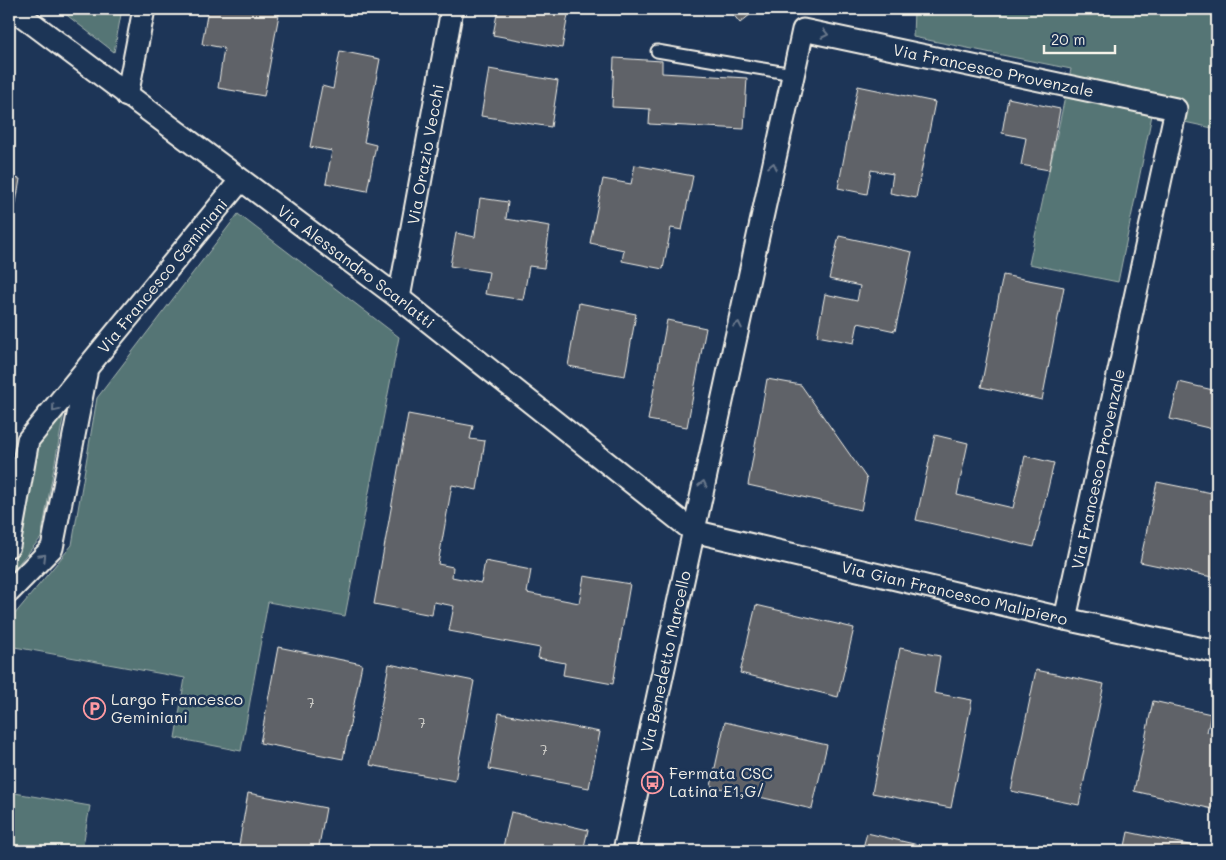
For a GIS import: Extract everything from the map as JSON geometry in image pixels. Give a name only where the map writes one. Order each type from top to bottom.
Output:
[{"type":"street","name":"Via Alessandro Scarlatti","points":[[14,9],[240,181],[399,298],[693,531]]},
{"type":"street","points":[[127,96],[144,9]]},
{"type":"street","name":"Via Orazio Vecchi","points":[[399,298],[452,9]]},
{"type":"street","name":"Via Francesco Provenzale","points":[[693,531],[802,30],[1176,109],[1065,619]]},
{"type":"street","name":"Via Francesco Geminiani","points":[[9,546],[28,440],[86,372],[240,181]]},
{"type":"street","name":"Via Francesco Geminiani","points":[[9,592],[52,548],[86,372]]},
{"type":"street","name":"Via Gian Francesco Malipiero","points":[[693,531],[1065,619],[1217,652]]},
{"type":"street","name":"Via Benedetto Marcello","points":[[624,851],[693,531]]},
{"type":"lane","points":[[656,51],[793,74]]},
{"type":"green space","points":[[59,9],[122,9],[114,52]]},
{"type":"green space","points":[[914,9],[1217,9],[1217,129],[1152,115],[1118,282],[1029,264],[1071,69],[913,37]]},
{"type":"green space","points":[[238,214],[399,337],[345,616],[268,602],[241,751],[175,738],[185,678],[9,646],[9,621],[72,545],[97,398]]},
{"type":"green space","points":[[64,413],[41,538],[13,570],[38,444]]},
{"type":"green space","points":[[9,792],[90,806],[82,851],[9,851]]},
{"type":"building","points":[[208,9],[280,9],[264,96],[218,88],[224,48],[202,44]]},
{"type":"building","points":[[498,9],[569,9],[562,48],[493,35]]},
{"type":"building","points":[[729,9],[757,9],[740,23]]},
{"type":"building","points":[[340,51],[380,59],[364,142],[376,145],[367,191],[326,183],[332,151],[310,147],[322,86],[333,89]]},
{"type":"building","points":[[614,58],[662,61],[662,73],[747,78],[744,129],[649,124],[650,109],[612,107]]},
{"type":"building","points":[[489,69],[558,81],[551,127],[481,116]]},
{"type":"building","points":[[858,86],[935,102],[916,198],[890,193],[893,174],[871,170],[867,194],[838,188]]},
{"type":"building","points":[[1008,98],[1060,109],[1049,170],[1021,165],[1026,138],[1002,133]]},
{"type":"building","points":[[635,165],[693,176],[682,230],[671,228],[663,269],[622,261],[624,250],[590,243],[603,179],[631,184]]},
{"type":"building","points":[[9,177],[20,179],[9,245]]},
{"type":"building","points":[[480,198],[508,202],[506,219],[550,226],[544,268],[529,266],[523,300],[485,294],[489,272],[450,266],[456,233],[475,237]]},
{"type":"building","points":[[839,236],[912,252],[895,331],[858,323],[854,343],[817,336],[825,294],[857,301],[860,286],[829,279]]},
{"type":"building","points":[[1003,275],[1064,287],[1042,400],[981,387]]},
{"type":"building","points":[[579,303],[636,314],[625,376],[568,366]]},
{"type":"building","points":[[667,320],[706,328],[687,427],[648,420]]},
{"type":"building","points":[[767,379],[801,385],[867,479],[861,510],[748,485]]},
{"type":"building","points":[[1179,382],[1217,391],[1217,430],[1170,419]]},
{"type":"building","points":[[408,414],[473,426],[470,439],[485,441],[477,490],[452,485],[438,564],[453,567],[452,577],[481,583],[485,561],[531,570],[527,593],[579,603],[584,576],[630,584],[613,684],[563,675],[565,663],[538,658],[540,648],[449,631],[454,606],[434,602],[432,615],[374,604]]},
{"type":"building","points":[[935,435],[968,443],[957,495],[1013,508],[1025,456],[1054,463],[1034,547],[916,520]]},
{"type":"building","points":[[1157,482],[1217,494],[1217,578],[1140,562]]},
{"type":"building","points":[[756,605],[854,628],[838,697],[740,673]]},
{"type":"building","points":[[278,647],[362,664],[343,759],[260,743]]},
{"type":"building","points":[[900,648],[940,656],[934,693],[972,700],[951,808],[872,793]]},
{"type":"building","points":[[389,664],[474,681],[455,781],[370,765]]},
{"type":"building","points":[[1036,670],[1104,684],[1079,805],[1011,791]]},
{"type":"building","points":[[1153,701],[1211,714],[1207,732],[1217,734],[1217,810],[1134,791]]},
{"type":"building","points":[[499,713],[600,732],[589,788],[489,769]]},
{"type":"building","points":[[725,722],[827,745],[812,809],[711,786]]},
{"type":"building","points":[[248,793],[326,808],[318,851],[238,851]]},
{"type":"building","points":[[511,812],[588,830],[583,851],[502,851]]},
{"type":"building","points":[[1128,832],[1217,851],[1124,851]]},
{"type":"building","points":[[867,833],[944,851],[862,851]]},
{"type":"place","name":"Largo Francesco Geminiani","points":[[95,708]]},
{"type":"place","name":"Fermata CSC Latina E1,G/","points":[[653,782]]}]
